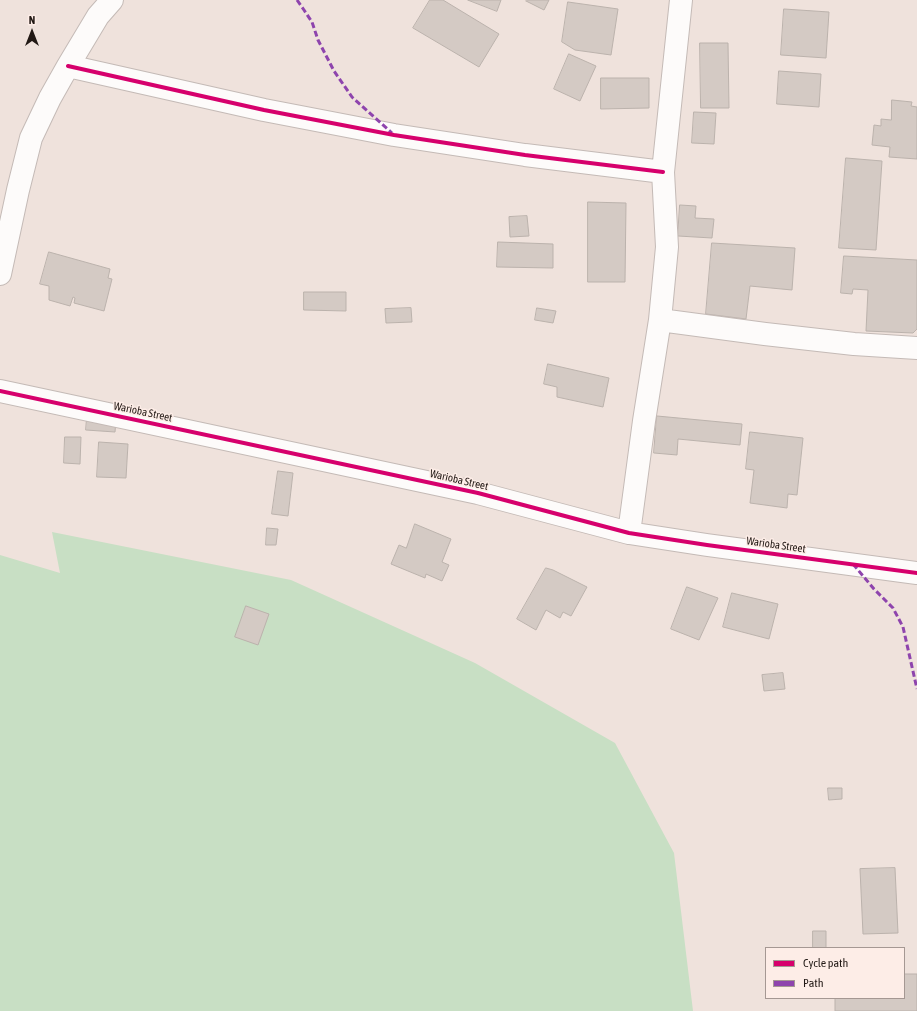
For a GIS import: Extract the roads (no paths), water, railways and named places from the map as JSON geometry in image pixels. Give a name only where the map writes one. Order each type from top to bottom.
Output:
[{"type":"street","points":[[0,274],[31,138],[50,98],[68,66],[98,16],[112,0]]},
{"type":"street","points":[[629,533],[644,421],[660,320],[667,247],[663,172],[681,0]]},
{"type":"street","points":[[68,66],[264,110],[394,135],[525,155],[663,172]]},
{"type":"street","points":[[660,320],[854,344],[917,348]]},
{"type":"street","name":"Warioba Street","points":[[0,391],[478,493],[629,533],[917,573]]}]
